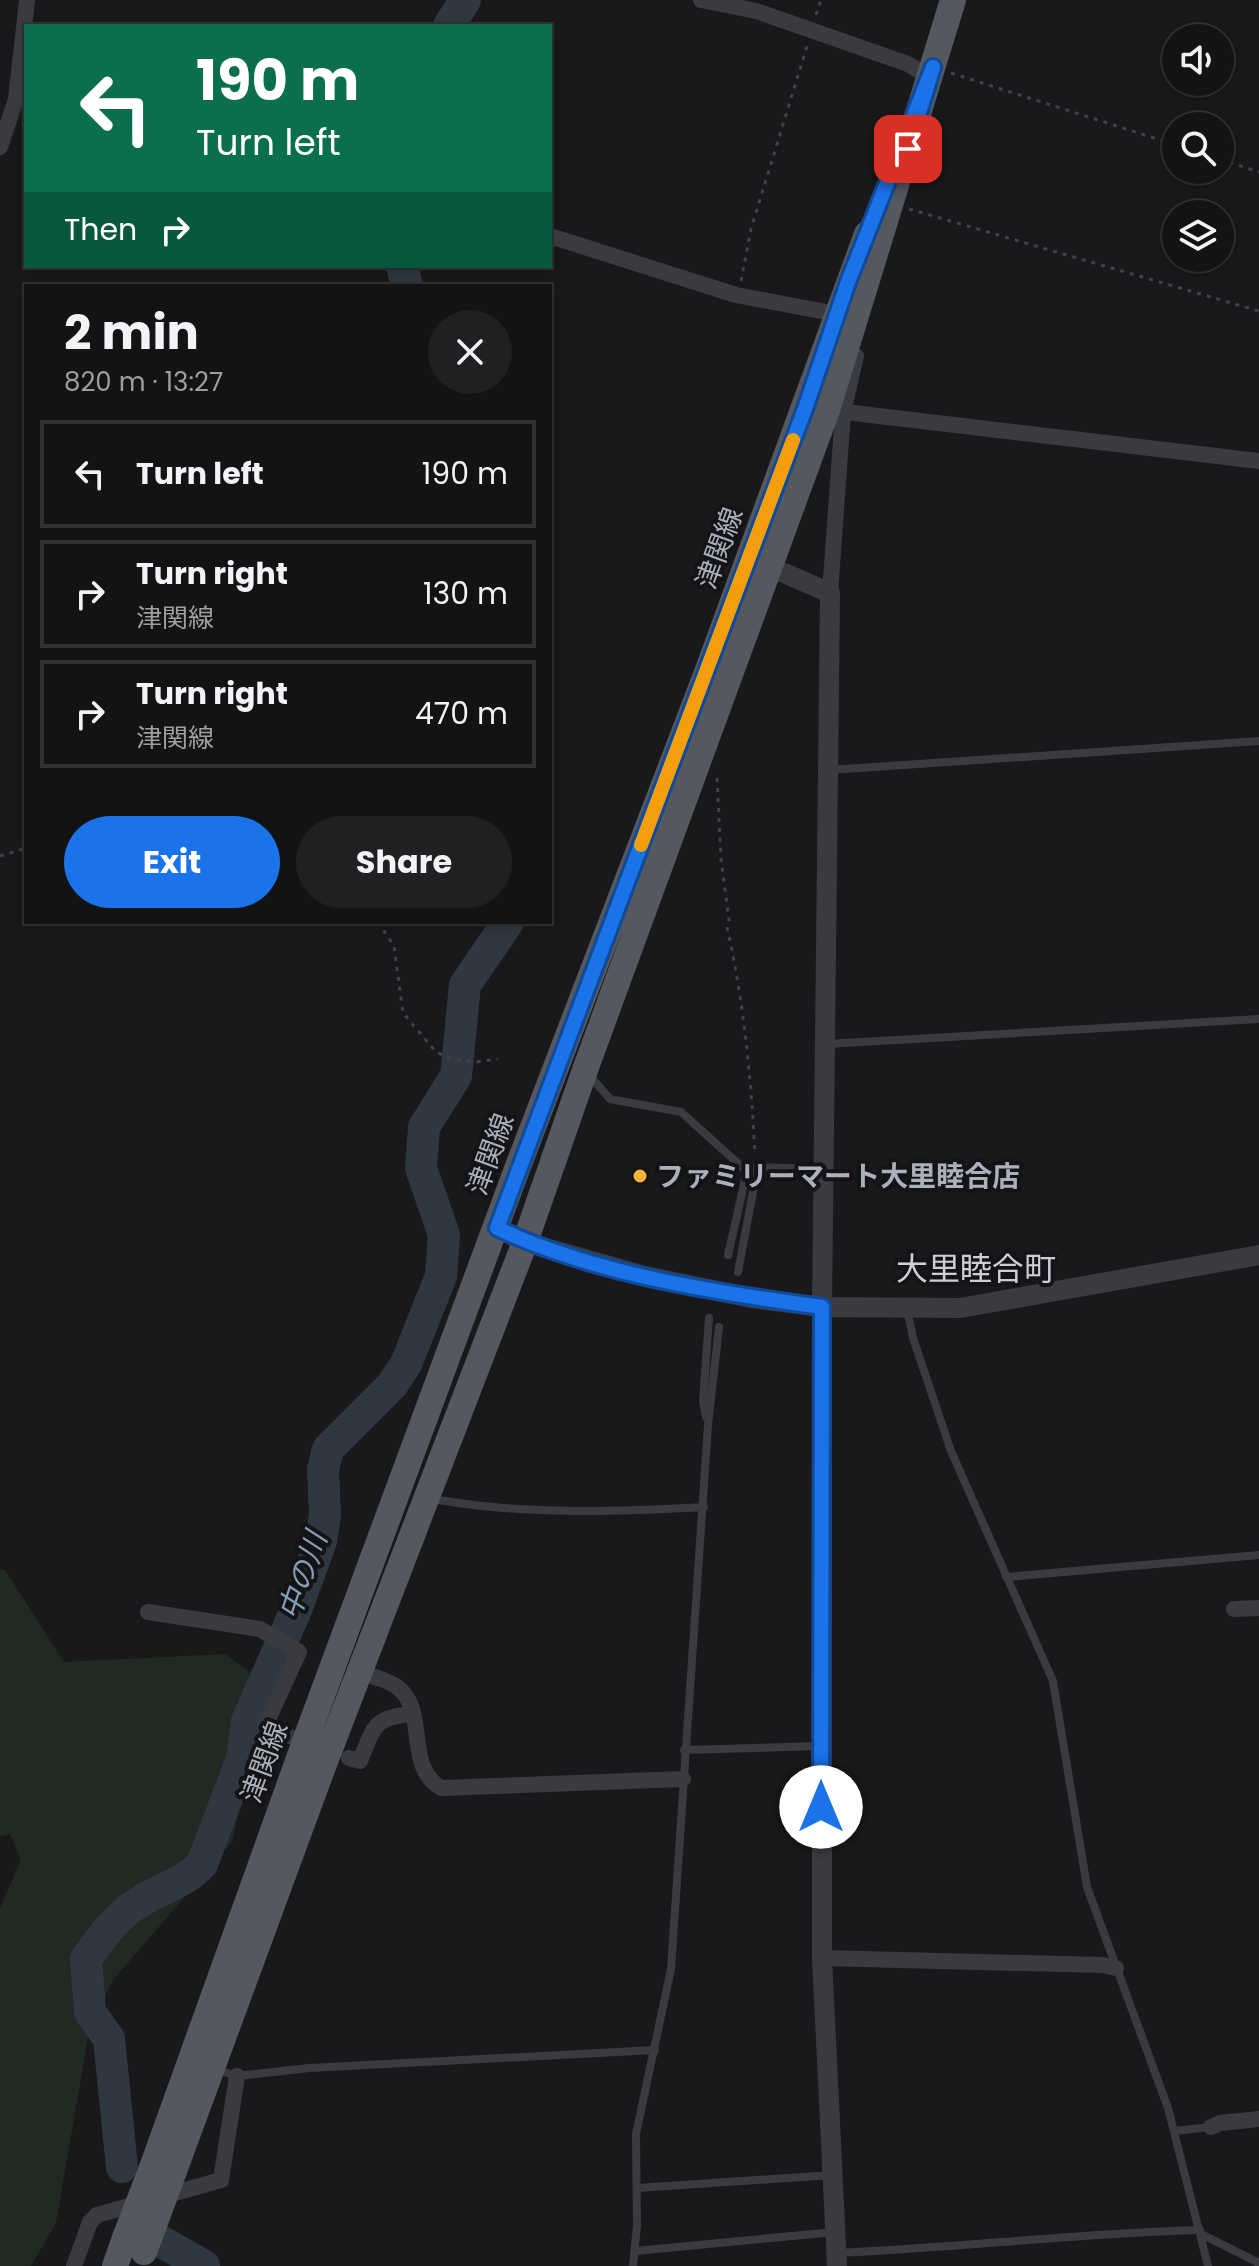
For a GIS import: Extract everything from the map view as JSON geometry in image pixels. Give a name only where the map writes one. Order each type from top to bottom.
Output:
[{"type":"main road","name":"津関線","points":[[163,2169],[225,2072],[327,1757],[525,1242],[825,410],[883,234],[953,0]]},
{"type":"main road","name":"津関線","points":[[115,2266],[136,2252],[307,1736],[497,1228],[825,410],[837,314],[931,72]]},
{"type":"street","points":[[24,24],[27,0]]},
{"type":"street","points":[[701,0],[756,11],[931,72]]},
{"type":"street","points":[[0,147],[16,99],[24,27]]},
{"type":"street","points":[[552,237],[736,295],[837,314]]},
{"type":"street","points":[[836,2260],[822,1958],[822,1307],[830,593],[825,410],[1259,461]]},
{"type":"street","points":[[768,566],[830,593]]},
{"type":"street","points":[[497,1228],[525,1242],[645,1276],[751,1298],[822,1307],[960,1308],[1259,1255]]},
{"type":"street","points":[[1234,1609],[1259,1608]]},
{"type":"street","points":[[148,1612],[243,1625],[271,1634],[299,1652],[266,1724],[289,1736]]},
{"type":"street","points":[[372,1676],[394,1684],[403,1692],[413,1714],[420,1761],[428,1776],[441,1788],[683,1779]]},
{"type":"street","points":[[349,1758],[360,1761],[376,1724],[413,1714]]},
{"type":"street","points":[[822,1958],[972,1959],[1116,1968]]},
{"type":"street","points":[[74,2266],[90,2222],[97,2215],[221,2180],[225,2072]]},
{"type":"street","points":[[1211,2127],[1220,2123],[1259,2119]]},
{"type":"lane","points":[[827,770],[845,766],[1259,741]]},
{"type":"lane","points":[[826,1044],[1259,1019]]},
{"type":"lane","points":[[585,1070],[610,1099],[681,1112],[752,1171],[825,1169]]},
{"type":"lane","points":[[728,1255],[752,1171]]},
{"type":"lane","points":[[738,1272],[754,1187],[752,1171]]},
{"type":"lane","points":[[907,1307],[913,1338],[941,1425],[1053,1681],[1087,1887],[1174,2131],[1208,2266]]},
{"type":"lane","points":[[708,1425],[703,1401],[709,1318]]},
{"type":"lane","points":[[633,2266],[636,2134],[671,1969],[708,1425],[719,1327]]},
{"type":"lane","points":[[439,1500],[557,1510],[640,1511],[704,1507]]},
{"type":"lane","points":[[1006,1577],[1259,1555]]},
{"type":"lane","points":[[684,1750],[821,1746]]},
{"type":"lane","points":[[225,2072],[655,2050]]},
{"type":"lane","points":[[1174,2131],[1211,2127]]},
{"type":"lane","points":[[637,2188],[833,2175]]},
{"type":"lane","points":[[635,2251],[835,2232]]},
{"type":"lane","points":[[836,2260],[1105,2232],[1200,2232],[1259,2263]]},
{"type":"path","points":[[736,295],[751,229],[821,0]]},
{"type":"path","points":[[931,72],[1162,141]]},
{"type":"path","points":[[1234,164],[1259,172]]},
{"type":"path","points":[[892,204],[1259,311]]},
{"type":"path","points":[[716,765],[721,859],[729,920],[727,927],[740,984],[750,1056],[752,1171]]},
{"type":"path","points":[[0,856],[24,849]]},
{"type":"path","points":[[379,924],[394,946],[403,1013],[436,1052],[452,1059],[475,1062],[498,1059]]},
{"type":"shaded area","points":[[0,1569],[5,1570],[64,1662],[226,1654],[267,1686],[232,1842],[113,1980],[89,2031],[56,2223],[31,2266],[0,2266],[0,1908],[21,1860],[10,1834],[0,1836]]},
{"type":"waterway","name":"中の川","points":[[450,24],[465,0]]},
{"type":"waterway","name":"中の川","points":[[402,268],[406,284]]},
{"type":"waterway","name":"中の川","points":[[122,2167],[109,2039],[90,2012],[86,1959],[104,1934],[126,1912],[188,1876],[202,1864],[242,1759],[247,1721],[296,1610],[321,1541],[325,1515],[323,1469],[328,1449],[392,1385],[406,1364],[441,1276],[444,1235],[421,1168],[424,1127],[456,1076],[465,985],[507,924]]},
{"type":"waterway","name":"中の川","points":[[155,2238],[204,2266]]},
{"type":"slow traffic","points":[[641,845],[793,440]]},
{"type":"place","name":"ファミリーマート大里睦合店","points":[[640,1176]]},
{"type":"district","name":"大里睦合町","points":[[976,1269]]},
{"type":"route","points":[[821,1807],[822,1307],[751,1298],[645,1276],[525,1242],[497,1228],[806,406],[848,282],[933,67],[908,149]]}]
